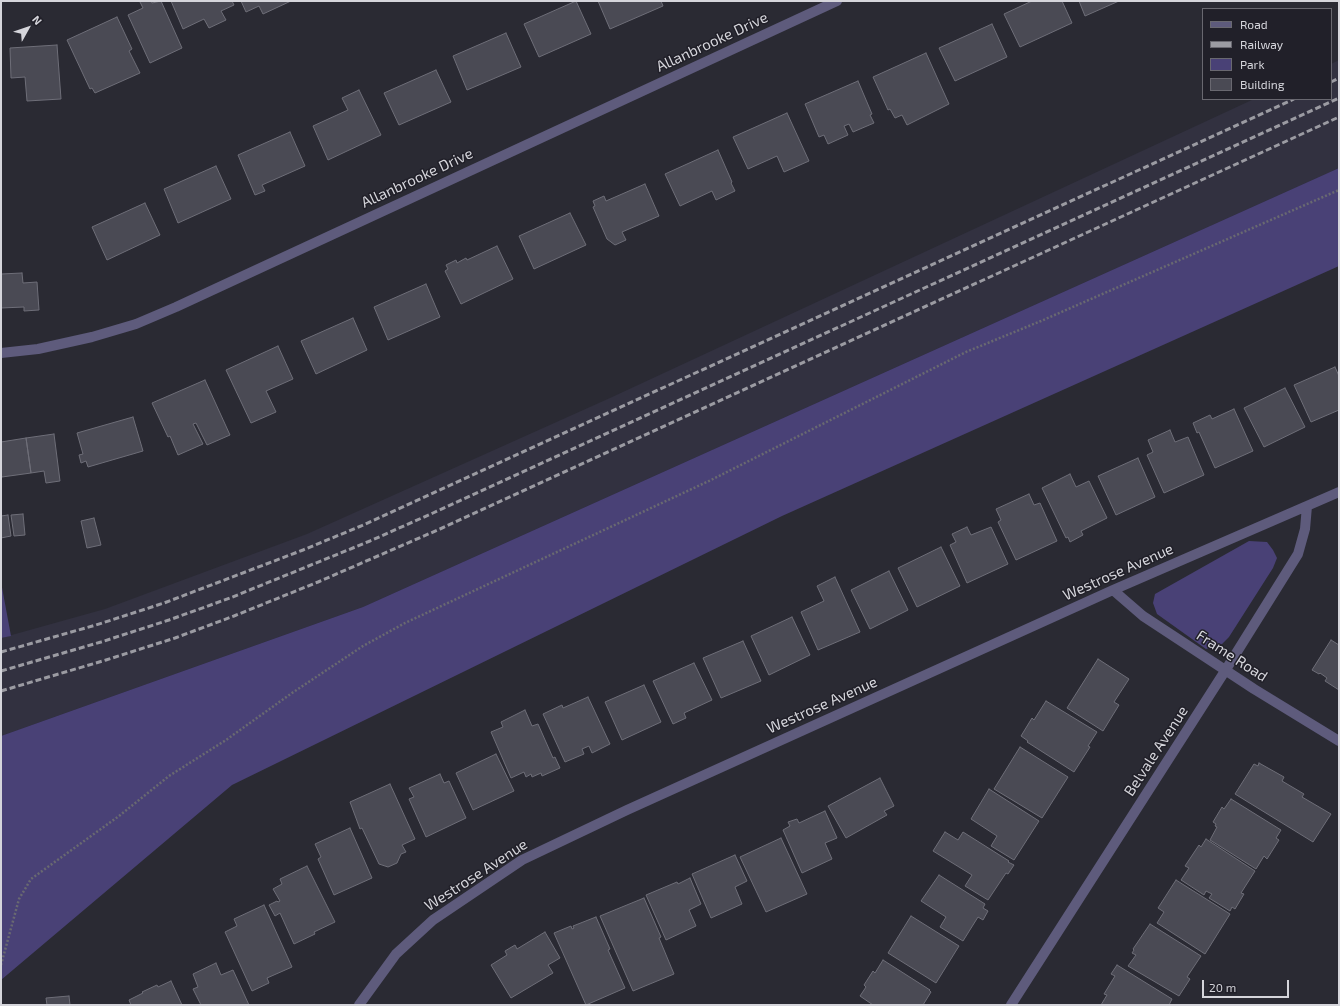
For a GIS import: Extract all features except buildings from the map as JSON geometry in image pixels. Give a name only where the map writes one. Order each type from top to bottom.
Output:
[{"type":"street","name":"Allanbrooke Drive","points":[[1,353],[38,349],[84,339],[136,324],[837,1]]},
{"type":"street","name":"Westrose Avenue","points":[[358,1005],[396,954],[433,920],[522,860],[627,810],[1114,590],[1339,492]]},
{"type":"street","name":"Belvale Avenue","points":[[1011,1005],[1226,670],[1298,554],[1306,529],[1307,506]]},
{"type":"street","name":"Frame Road","points":[[1114,590],[1143,616],[1339,741]]},
{"type":"path","points":[[1,965],[19,899],[31,879],[119,816],[169,776],[226,740],[292,693],[363,646],[412,620],[711,480],[966,352],[1042,321],[1339,190]]},
{"type":"shaded area","points":[[1339,60],[1339,168],[363,607],[1,736],[1,638],[105,609],[307,534],[610,398],[1252,100],[1332,100],[1332,64]]},
{"type":"green space","points":[[1339,168],[1339,266],[782,516],[232,785],[1,980],[1,736],[363,607]]},
{"type":"green space","points":[[1249,541],[1267,542],[1277,558],[1273,568],[1229,637],[1222,644],[1206,649],[1157,614],[1153,603],[1155,594]]},
{"type":"green space","points":[[1,582],[11,636],[1,638]]},
{"type":"railway","points":[[1332,82],[1339,78]]},
{"type":"railway","points":[[1,671],[101,642],[169,620],[230,598],[370,541],[1339,98]]},
{"type":"railway","points":[[1,652],[96,625],[164,603],[303,550],[361,526],[1292,100]]},
{"type":"railway","points":[[1,691],[175,638],[318,582],[440,529],[1339,117]]}]
